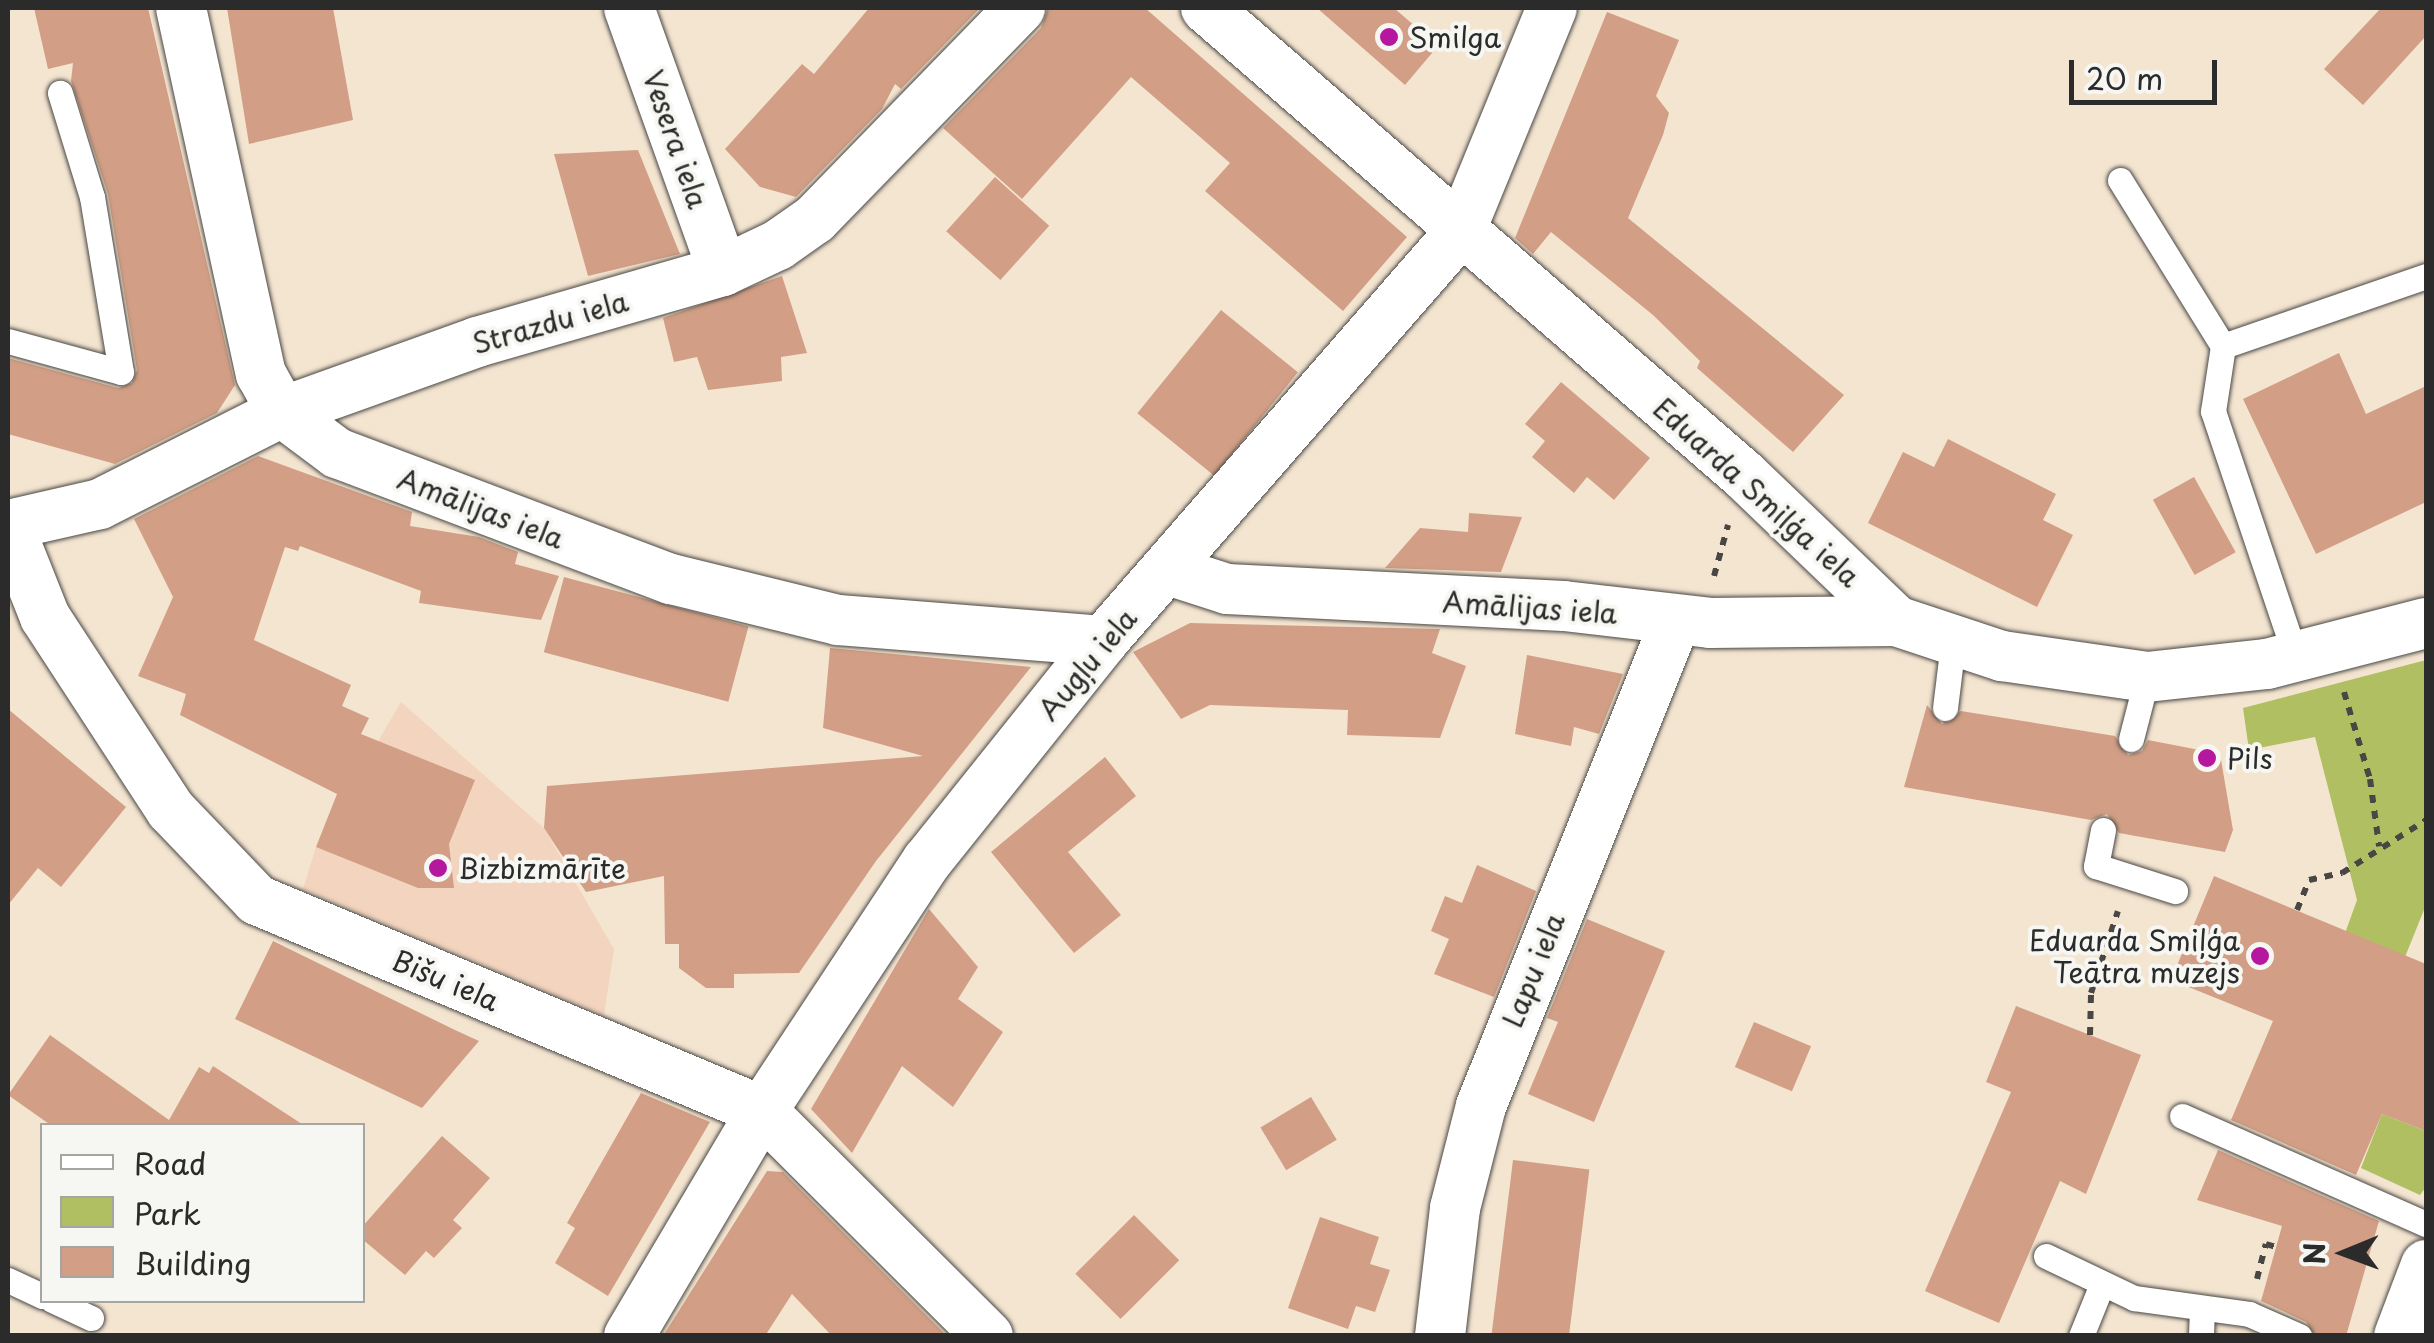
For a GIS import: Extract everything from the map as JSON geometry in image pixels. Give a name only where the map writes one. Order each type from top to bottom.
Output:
[{"type":"street","name":"Amālijas iela","points":[[180,8],[201,173],[261,374],[282,412],[337,453],[671,579],[838,620],[1103,641]]},
{"type":"street","name":"Vesera iela","points":[[629,8],[722,272]]},
{"type":"street","name":"Strazdu iela","points":[[8,525],[100,504],[282,412],[477,342],[722,272],[816,219],[1020,8]]},
{"type":"street","name":"Eduarda Smiļģa iela","points":[[1206,8],[1744,475],[1896,621],[1953,643],[2147,677],[2296,657],[2426,623]]},
{"type":"street","name":"Augļu iela","points":[[629,1336],[762,1111],[927,861],[1103,641],[1460,232],[1552,8]]},
{"type":"street","name":"Bišu iela","points":[[8,525],[45,618],[171,810],[257,900],[762,1111],[988,1336]]},
{"type":"street","name":"Amālijas iela","points":[[1168,570],[1227,589],[1564,606],[1676,620],[1802,626],[1896,621]]},
{"type":"street","name":"Lapu iela","points":[[1440,1336],[1455,1208],[1480,1106],[1676,620]]},
{"type":"street","points":[[2399,1336],[2426,1265]]},
{"type":"lane","points":[[8,341],[121,372],[96,196],[60,94]]},
{"type":"lane","points":[[2120,180],[2223,346],[2213,411],[2296,657]]},
{"type":"lane","points":[[2223,346],[2426,276]]},
{"type":"lane","points":[[1944,708],[1953,643]]},
{"type":"lane","points":[[2131,739],[2147,677]]},
{"type":"lane","points":[[2104,830],[2096,866],[2175,891]]},
{"type":"lane","points":[[2182,1116],[2426,1224]]},
{"type":"lane","points":[[2046,1256],[2134,1298],[2249,1314],[2299,1336]]},
{"type":"lane","points":[[8,1280],[40,1295]]},
{"type":"lane","points":[[2081,1336],[2102,1284]]},
{"type":"lane","points":[[58,1303],[91,1318]]},
{"type":"lane","points":[[2201,1336],[2202,1308]]},
{"type":"path","points":[[1676,620],[1708,597],[1727,510],[1744,475]]},
{"type":"path","points":[[2347,704],[2370,780],[2379,846]]},
{"type":"path","points":[[2296,910],[2309,880],[2342,873],[2379,846],[2426,820]]},
{"type":"path","points":[[2090,1035],[2091,993],[2129,876]]},
{"type":"shaded area","name":"Bizbizmārīte","points":[[401,702],[544,828],[614,949],[604,1015],[303,889],[316,847]]},
{"type":"green space","points":[[2426,660],[2426,905],[2375,1031],[2318,1008],[2357,900],[2315,737],[2249,750],[2243,708]]},
{"type":"green space","points":[[2382,1114],[2426,1131],[2426,1187],[2420,1195],[2361,1168]]},
{"type":"building","points":[[34,8],[148,8],[235,385],[217,413],[115,464],[8,434],[8,358],[118,388],[132,383],[137,370],[108,194],[71,81],[73,63],[48,69]]},
{"type":"building","points":[[227,8],[333,8],[353,120],[249,144]]},
{"type":"building","points":[[869,8],[980,8],[901,89],[895,84],[882,109],[796,197],[760,187],[725,149],[802,64],[814,74]]},
{"type":"building","points":[[1048,8],[1145,8],[1407,237],[1343,311],[1205,191],[1230,163],[1131,77],[1022,199],[943,128],[1041,28]]},
{"type":"building","points":[[1317,8],[1394,8],[1438,46],[1405,85]]},
{"type":"building","points":[[2381,8],[2426,8],[2426,36],[2363,105],[2324,69]]},
{"type":"building","points":[[1607,12],[1679,40],[1656,96],[1669,113],[1663,135],[1628,218],[1844,395],[1793,452],[1697,368],[1700,361],[1653,315],[1551,232],[1533,254],[1515,238]]},
{"type":"building","points":[[638,150],[680,254],[588,276],[554,154]]},
{"type":"building","points":[[995,177],[1049,226],[1000,280],[946,231]]},
{"type":"building","points":[[782,276],[807,353],[781,357],[782,381],[708,390],[697,357],[674,362],[663,318]]},
{"type":"building","points":[[1221,310],[1298,372],[1214,476],[1137,413]]},
{"type":"building","points":[[2339,353],[2366,414],[2426,386],[2426,502],[2316,554],[2243,399]]},
{"type":"building","points":[[1561,382],[1650,458],[1614,500],[1587,477],[1574,493],[1532,457],[1545,441],[1525,424]]},
{"type":"building","points":[[1948,439],[2056,494],[2043,520],[2073,535],[2037,607],[1868,523],[1903,452],[1934,467]]},
{"type":"building","points":[[258,456],[412,512],[410,526],[479,537],[518,552],[515,564],[559,576],[541,620],[419,603],[421,591],[300,546],[298,551],[285,547],[254,640],[351,685],[342,706],[369,718],[361,734],[475,780],[449,844],[454,888],[418,888],[316,847],[337,794],[180,715],[186,694],[138,676],[173,597],[134,519]]},
{"type":"building","points":[[2194,477],[2236,552],[2195,575],[2153,500]]},
{"type":"building","points":[[1469,513],[1522,517],[1501,572],[1385,568],[1420,528],[1468,532]]},
{"type":"building","points":[[564,577],[748,626],[728,702],[544,652]]},
{"type":"building","points":[[1190,623],[1440,629],[1432,653],[1466,666],[1440,738],[1347,735],[1348,710],[1210,705],[1181,719],[1133,652]]},
{"type":"building","points":[[830,648],[1031,667],[876,861],[799,973],[734,974],[734,988],[706,988],[679,968],[679,944],[665,944],[664,876],[586,892],[544,828],[547,786],[923,756],[823,728]]},
{"type":"building","points":[[1527,655],[1623,674],[1599,734],[1574,727],[1571,746],[1515,734]]},
{"type":"building","points":[[1927,705],[1942,724],[1961,711],[2115,736],[2128,755],[2142,751],[2148,740],[2220,754],[2233,830],[2225,852],[2119,833],[2107,814],[2091,820],[1904,787]]},
{"type":"building","points":[[8,709],[126,807],[61,887],[38,868],[8,905]]},
{"type":"building","points":[[1105,757],[1136,796],[1068,852],[1121,915],[1074,953],[991,852]]},
{"type":"building","points":[[1477,865],[1536,891],[1494,997],[1434,974],[1449,939],[1431,931],[1445,896],[1462,903]]},
{"type":"building","points":[[2214,876],[2426,964],[2426,1131],[2382,1114],[2356,1175],[2231,1120],[2273,1021],[2171,980]]},
{"type":"building","points":[[929,909],[978,967],[958,999],[1003,1032],[953,1107],[902,1066],[852,1153],[811,1109]]},
{"type":"building","points":[[1587,919],[1665,951],[1594,1122],[1528,1094],[1558,1022],[1547,1018]]},
{"type":"building","points":[[273,941],[479,1041],[422,1108],[235,1019]]},
{"type":"building","points":[[2016,1006],[2141,1055],[2086,1194],[2060,1181],[1999,1323],[1925,1291],[2011,1092],[1986,1082]]},
{"type":"building","points":[[1754,1022],[1811,1046],[1792,1091],[1735,1067]]},
{"type":"building","points":[[50,1035],[169,1120],[199,1067],[209,1073],[213,1066],[300,1123],[48,1123],[8,1095]]},
{"type":"building","points":[[641,1093],[710,1122],[608,1296],[555,1263],[575,1228],[567,1223]]},
{"type":"building","points":[[1311,1097],[1337,1140],[1286,1170],[1260,1127]]},
{"type":"building","points":[[442,1136],[490,1178],[453,1220],[462,1228],[434,1258],[426,1251],[405,1275],[365,1242],[365,1224]]},
{"type":"building","points":[[2218,1150],[2379,1221],[2346,1336],[2315,1336],[2306,1322],[2261,1301],[2282,1226],[2197,1200]]},
{"type":"building","points":[[1513,1160],[1589,1169],[1569,1336],[1491,1336]]},
{"type":"building","points":[[767,1171],[783,1172],[947,1336],[832,1336],[792,1294],[765,1336],[663,1336]]},
{"type":"building","points":[[1134,1215],[1179,1260],[1121,1319],[1075,1274]]},
{"type":"building","points":[[1320,1217],[1379,1237],[1370,1264],[1390,1270],[1375,1312],[1356,1306],[1348,1329],[1288,1308]]},
{"type":"place","name":"Smilga","points":[[1389,37]]},
{"type":"place","name":"Pils","points":[[2207,758]]},
{"type":"place","name":"Bizbizmārīte","points":[[438,868]]},
{"type":"place","name":"Eduarda Smiļģa Teātra muzejs","points":[[2260,956]]}]
